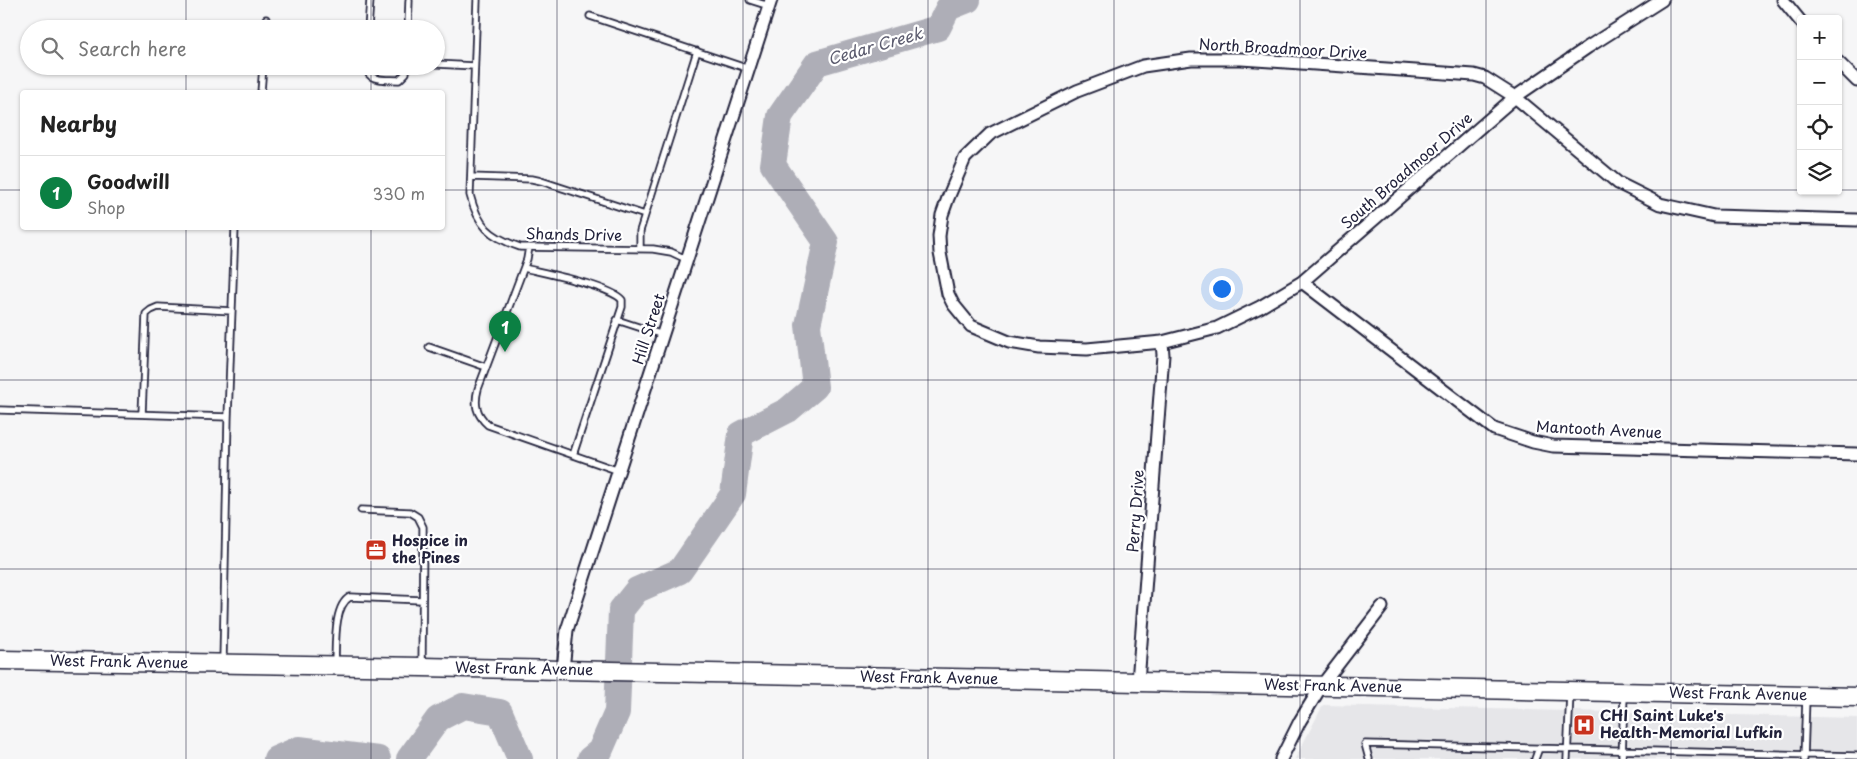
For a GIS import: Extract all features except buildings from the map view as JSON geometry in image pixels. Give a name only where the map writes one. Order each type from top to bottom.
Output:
[{"type":"main road","name":"West Frank Avenue","points":[[0,660],[604,670],[1857,697]]},
{"type":"street","name":"South Broadmoor Drive","points":[[1162,342],[1217,328],[1260,307],[1302,282],[1515,97],[1588,47],[1662,0]]},
{"type":"street","points":[[1783,0],[1797,17]]},
{"type":"street","name":"Hill Street","points":[[563,670],[567,630],[770,3]]},
{"type":"street","name":"North Broadmoor Drive","points":[[1162,342],[1087,349],[1039,347],[1009,342],[984,333],[971,326],[953,304],[948,294],[939,236],[942,216],[954,181],[965,158],[990,134],[1076,91],[1143,66],[1190,59],[1241,59],[1457,72],[1486,78],[1515,97],[1618,183],[1660,204],[1714,216],[1857,220]]},
{"type":"street","points":[[1842,66],[1857,81]]},
{"type":"street","name":"Mantooth Avenue","points":[[1302,282],[1494,429],[1514,437],[1553,446],[1857,454]]},
{"type":"street","name":"Perry Drive","points":[[1138,682],[1163,355],[1162,342]]},
{"type":"street","points":[[1280,759],[1322,685],[1382,607]]},
{"type":"lane","points":[[369,20],[370,0]]},
{"type":"lane","points":[[408,20],[409,0]]},
{"type":"lane","name":"Shands Drive","points":[[476,0],[470,195],[484,228],[502,241],[520,247],[640,249],[671,252],[688,260]]},
{"type":"lane","points":[[750,0],[770,3]]},
{"type":"lane","points":[[590,16],[749,69]]},
{"type":"lane","points":[[640,249],[640,231],[697,51]]},
{"type":"lane","points":[[445,64],[474,66]]},
{"type":"lane","points":[[261,90],[262,75]]},
{"type":"lane","points":[[369,75],[376,79],[399,80],[404,75]]},
{"type":"lane","points":[[471,176],[541,181],[645,216]]},
{"type":"lane","points":[[223,663],[228,417],[235,230]]},
{"type":"lane","points":[[529,247],[524,268],[475,401],[481,418],[488,425],[619,471]]},
{"type":"lane","points":[[524,268],[596,287],[620,297],[622,303],[573,455]]},
{"type":"lane","points":[[142,414],[146,314],[158,307],[232,311]]},
{"type":"lane","points":[[618,320],[663,335]]},
{"type":"lane","points":[[429,347],[486,367]]},
{"type":"lane","points":[[0,410],[228,417]]},
{"type":"lane","points":[[361,510],[410,512],[418,517],[423,527],[422,667]]},
{"type":"lane","points":[[335,665],[338,619],[341,606],[346,599],[350,597],[422,600]]},
{"type":"lane","points":[[1567,759],[1570,691]]},
{"type":"lane","points":[[1622,759],[1624,692]]},
{"type":"lane","points":[[1804,757],[1806,696]]},
{"type":"lane","points":[[1369,759],[1364,744],[1622,750],[1765,757],[1857,756]]},
{"type":"lane","points":[[1535,759],[1538,748]]},
{"type":"lane","points":[[1674,752],[1674,759]]},
{"type":"shaded area","name":"CHI Saint Luke's Health-Memorial Lufkin","points":[[1323,705],[1857,718],[1857,759],[1295,759]]},
{"type":"waterway","name":"Cedar Creek","points":[[590,759],[600,751],[617,712],[621,610],[637,590],[680,571],[733,494],[741,434],[788,410],[815,387],[808,325],[826,242],[773,165],[780,116],[817,63],[938,28],[948,8],[968,0]]},
{"type":"waterway","name":"Cedar Creek","points":[[409,759],[438,719],[463,706],[500,712],[520,759]]},
{"type":"waterway","name":"Cedar Creek","points":[[276,759],[299,749],[378,759]]},
{"type":"waterway","name":"Cedar Creek","points":[[593,756],[601,759]]},
{"type":"place","name":"Goodwill","points":[[505,352]]},
{"type":"place","name":"Hospice in the Pines","points":[[376,550]]},
{"type":"place","name":"CHI Saint Luke's Health-Memorial Lufkin","points":[[1584,725]]}]
